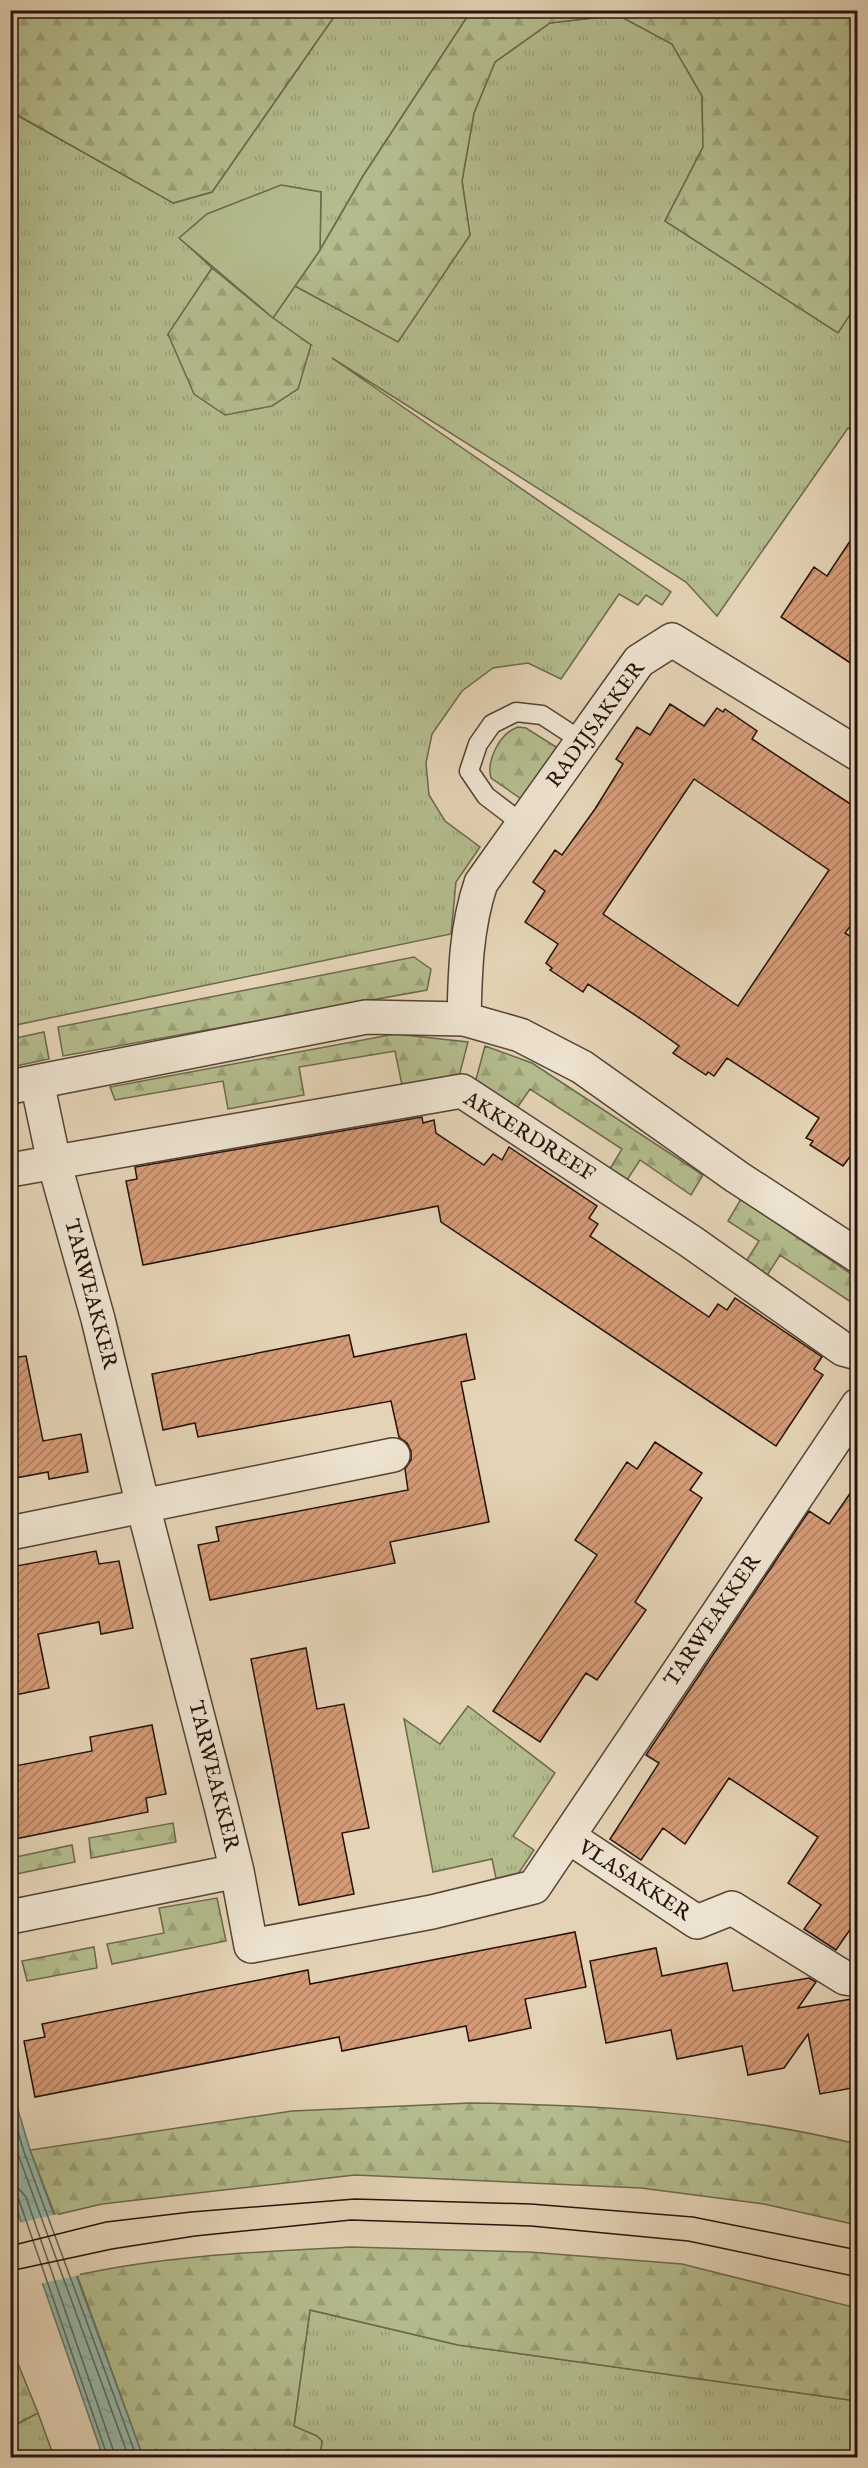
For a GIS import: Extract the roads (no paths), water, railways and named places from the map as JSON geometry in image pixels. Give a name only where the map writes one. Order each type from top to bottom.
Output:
[{"type":"street","name":"RADIJSAKKER","points":[[464,1019],[465,963],[474,903],[481,883],[639,661],[672,640],[858,754]]},
{"type":"street","points":[[24,1085],[366,1017],[464,1019],[520,1035],[582,1067],[737,1177],[858,1256]]},
{"type":"street","name":"TARWEAKKER","points":[[24,1085],[54,1162],[98,1319],[237,1871],[250,1946],[432,1912],[534,1887],[858,1405]]},
{"type":"street","name":"AKKERDREEF","points":[[10,1170],[462,1091],[690,1241],[843,1348],[858,1353]]},
{"type":"street","points":[[10,1533],[393,1455]]},
{"type":"street","name":"VLASAKKER","points":[[569,1838],[697,1922],[732,1908],[845,1978],[858,1980]]},
{"type":"street","name":"TARWEAKKER","points":[[10,1917],[237,1871]]},
{"type":"lane","points":[[524,825],[486,796],[469,771],[478,744],[492,724],[516,712],[542,715],[582,741]]},
{"type":"water","points":[[10,2083],[30,2150],[143,2457],[103,2457],[11,2193]]},
{"type":"tram line","points":[[10,2246],[106,2222],[191,2212],[355,2199],[531,2204],[693,2217],[858,2250]]},
{"type":"tram line","points":[[10,2271],[112,2249],[195,2236],[351,2220],[531,2226],[688,2241],[858,2277]]}]
